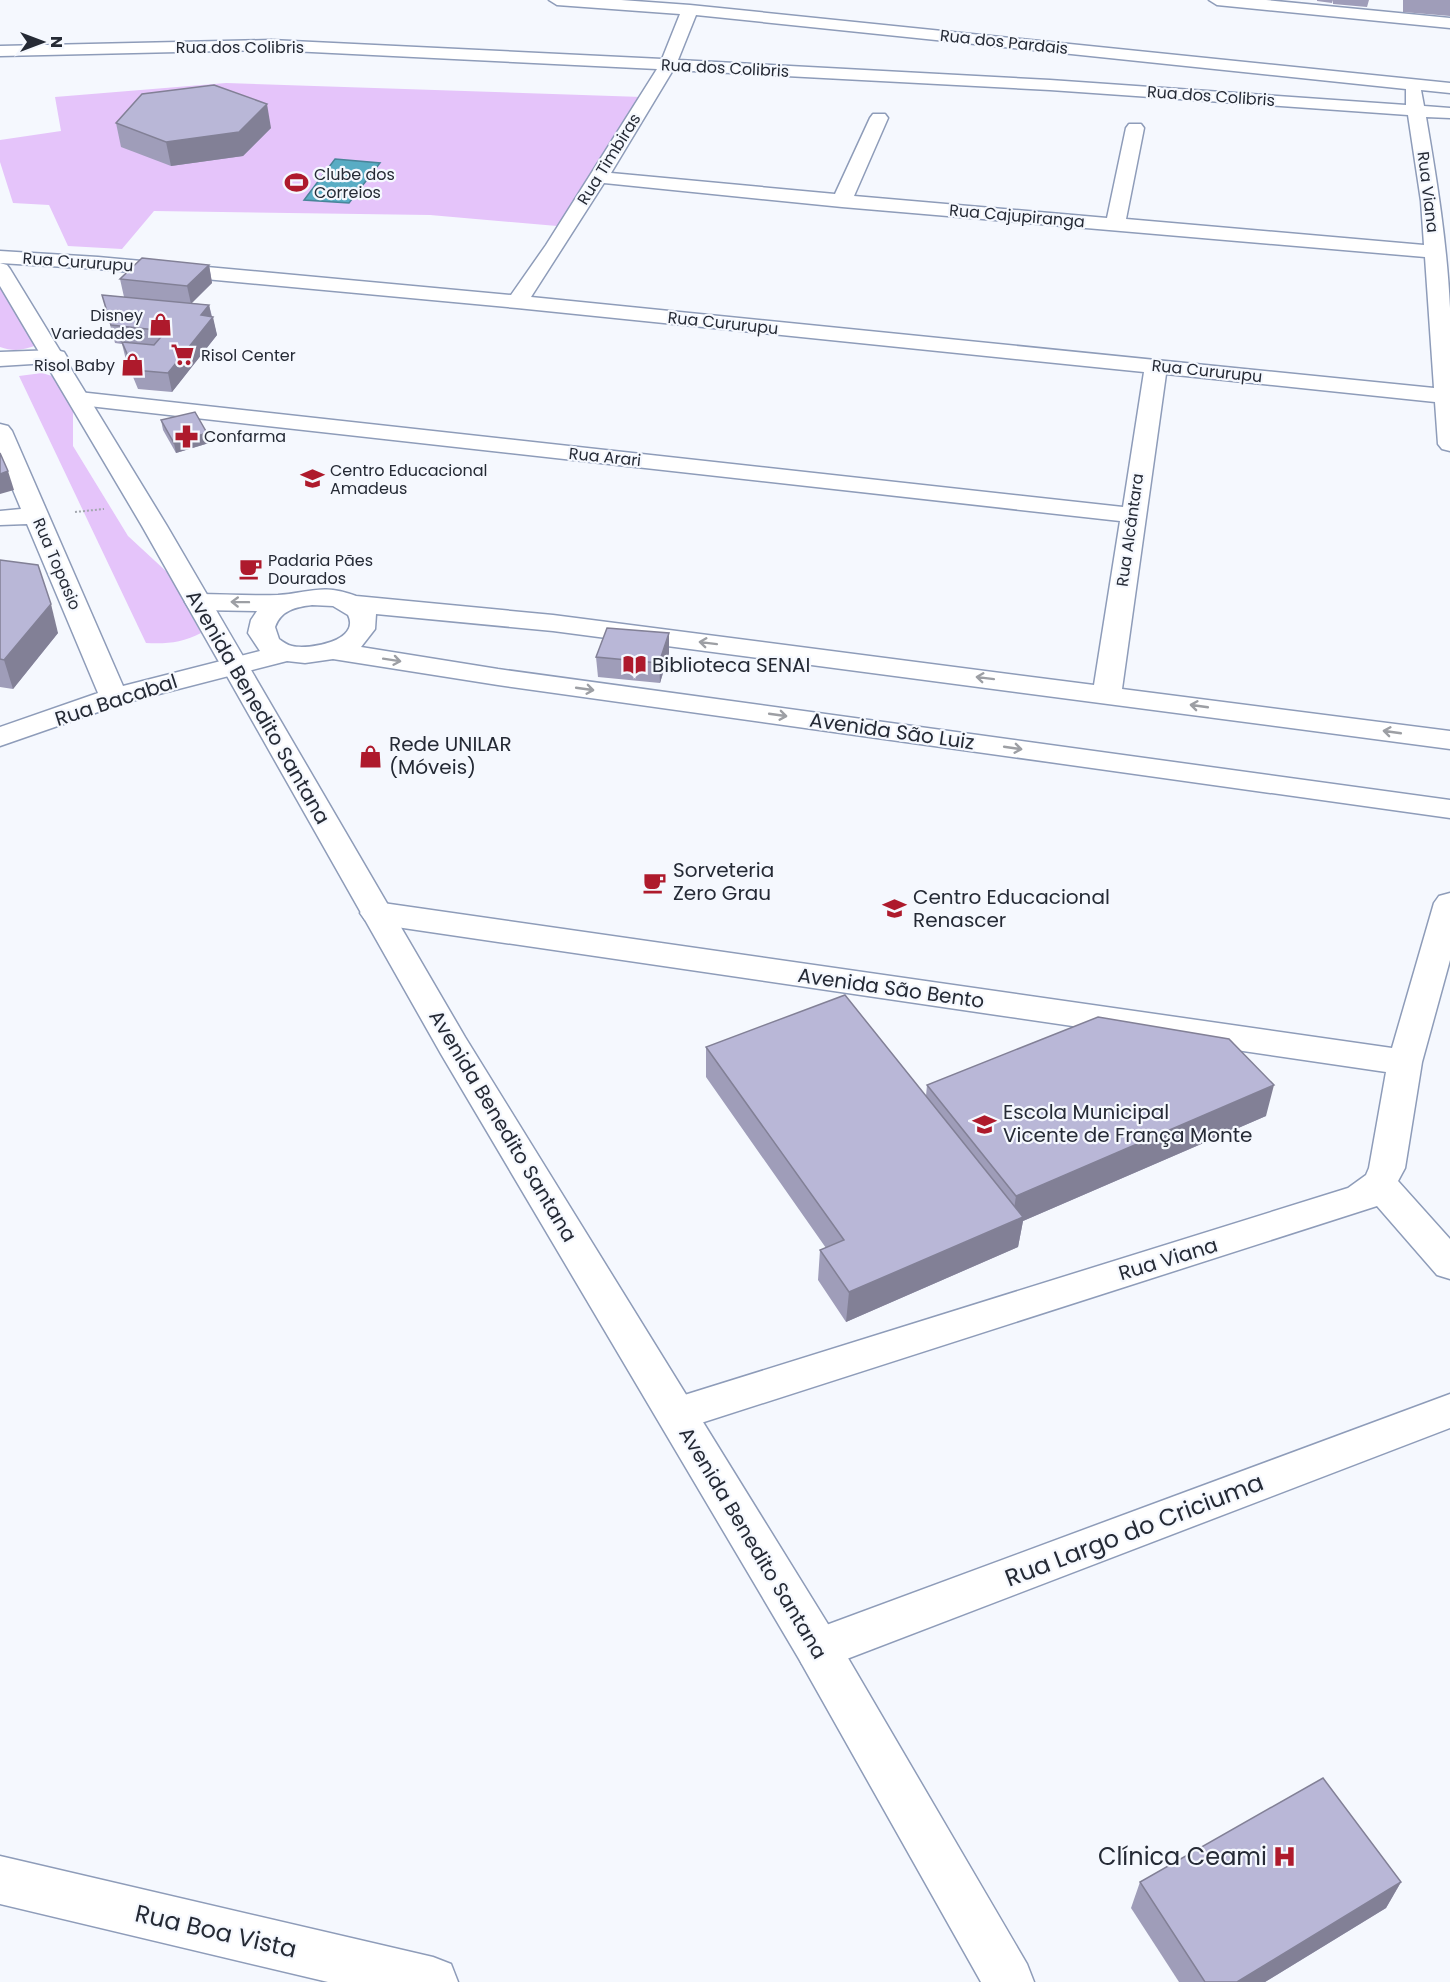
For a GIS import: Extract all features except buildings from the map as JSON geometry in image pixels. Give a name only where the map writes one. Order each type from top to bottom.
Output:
[{"type":"street","name":"Rua dos Pardais","points":[[557,0],[690,10],[1450,87]]},
{"type":"street","points":[[1217,0],[1450,23]]},
{"type":"street","name":"Rua Timbiras","points":[[517,302],[668,65],[690,10]]},
{"type":"street","name":"Rua dos Colibris","points":[[0,51],[271,45],[1050,85],[1450,113]]},
{"type":"street","name":"Rua Viana","points":[[1412,83],[1440,201],[1436,252],[1445,316],[1445,396],[1450,444]]},
{"type":"street","points":[[842,201],[879,118]]},
{"type":"street","points":[[1115,225],[1135,128]]},
{"type":"street","name":"Rua Cajupiranga","points":[[598,177],[842,201],[1436,252]]},
{"type":"street","name":"Rua Cururupu","points":[[0,256],[98,262],[517,302],[1445,396]]},
{"type":"street","name":"Avenida Benedito Santana","points":[[0,268],[56,357],[376,913],[818,1649],[1009,1982]]},
{"type":"street","points":[[0,359],[56,357]]},
{"type":"street","name":"Rua Alcântara","points":[[1107,694],[1156,366]]},
{"type":"street","name":"Rua Arari","points":[[79,399],[1132,515]]},
{"type":"street","name":"Rua Topasio","points":[[0,431],[114,698]]},
{"type":"street","points":[[0,518],[36,516]]},
{"type":"street","points":[[198,602],[283,603],[312,597],[327,597],[352,604],[553,623],[1450,740]]},
{"type":"street","points":[[283,603],[269,613],[261,625],[261,636],[270,646],[286,653],[301,655],[334,651],[352,641],[363,628],[363,615],[352,604]]},
{"type":"street","name":"Avenida São Luiz","points":[[334,651],[1450,809]]},
{"type":"street","points":[[232,666],[286,653]]},
{"type":"street","name":"Rua Bacabal","points":[[0,737],[114,698],[232,666]]},
{"type":"street","points":[[0,724],[31,728]]},
{"type":"street","points":[[1450,903],[1405,1062],[1387,1168],[1378,1184],[1450,1264]]},
{"type":"street","name":"Avenida São Bento","points":[[376,913],[1405,1062]]},
{"type":"street","name":"Rua Viana","points":[[676,1414],[1361,1198],[1378,1184]]},
{"type":"street","name":"Rua Largo do Criciuma","points":[[818,1649],[1450,1411]]},
{"type":"street","name":"Rua Boa Vista","points":[[0,1881],[433,1982]]},
{"type":"shaded area","name":"Clube dos Correios","points":[[226,83],[642,97],[557,226],[430,215],[154,211],[122,249],[68,246],[49,205],[13,203],[0,162],[0,140],[61,131],[55,97]]},
{"type":"shaded area","points":[[0,277],[37,345],[19,350],[0,347]]},
{"type":"shaded area","points":[[42,373],[59,378],[73,405],[73,446],[128,536],[168,573],[201,633],[174,642],[146,643],[19,376]]},
{"type":"water","points":[[335,159],[380,163],[349,203],[304,200]]},
{"type":"place","name":"Clube dos Correios","points":[[296,183]]},
{"type":"place","name":"Disney Variedades","points":[[161,324]]},
{"type":"place","name":"Risol Center","points":[[183,355]]},
{"type":"place","name":"Risol Baby","points":[[133,365]]},
{"type":"place","name":"Confarma","points":[[186,436]]},
{"type":"place","name":"Centro Educacional Amadeus","points":[[312,479]]},
{"type":"place","name":"Padaria Pães Dourados","points":[[250,569]]},
{"type":"place","name":"Biblioteca SENAI","points":[[634,665]]},
{"type":"place","name":"Rede UNILAR (Móveis)","points":[[371,756]]},
{"type":"place","name":"Sorveteria Zero Grau","points":[[655,882]]},
{"type":"place","name":"Centro Educacional Renascer","points":[[895,908]]},
{"type":"place","name":"Escola Municipal Vicente de França Monte","points":[[985,1124]]},
{"type":"place","name":"Clínica Ceami","points":[[1285,1856]]}]
